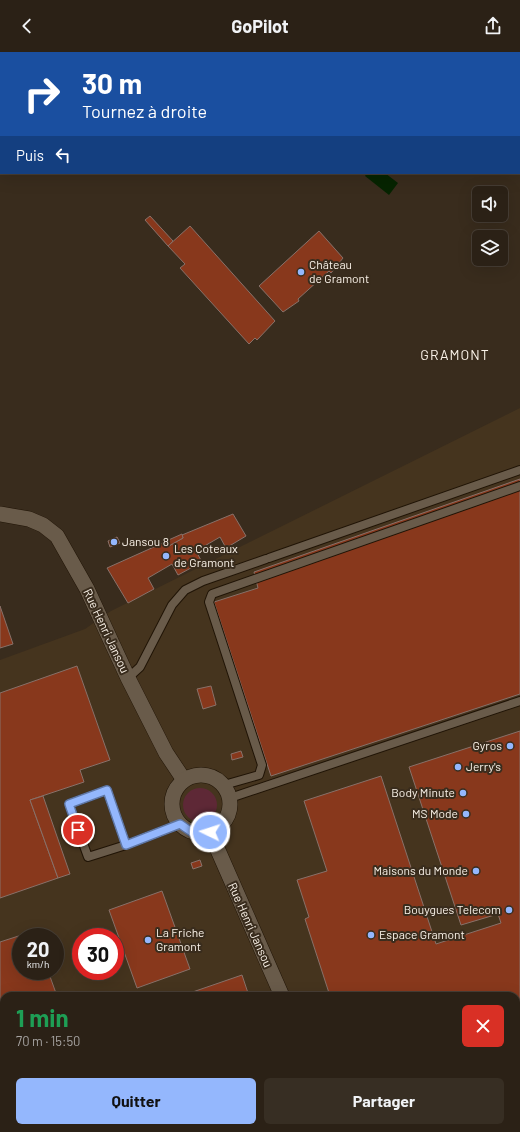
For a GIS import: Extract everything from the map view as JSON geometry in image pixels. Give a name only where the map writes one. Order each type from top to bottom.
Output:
[{"type":"street","name":"Rue Henri Jansou","points":[[0,514],[29,519],[43,525],[57,536],[87,589],[128,678],[166,753],[184,780]]},
{"type":"street","points":[[205,775],[217,779],[227,792],[231,807],[229,815],[217,829],[210,832],[193,833],[180,824],[174,816],[172,806],[173,796],[177,787],[184,780],[192,776],[205,775]]},
{"type":"street","name":"Rue Henri Jansou","points":[[210,832],[220,860],[280,992]]},
{"type":"lane","points":[[128,678],[140,667],[172,605],[185,590],[203,581],[520,470]]},
{"type":"lane","points":[[227,792],[259,775],[262,765],[210,602],[212,594],[520,486]]},
{"type":"lane","points":[[227,792],[520,701]]},
{"type":"lane","points":[[126,845],[107,790],[69,804],[88,857],[126,845],[180,824]]},
{"type":"shaded area","points":[[366,174],[386,174],[398,183],[389,195],[365,176]]},
{"type":"shaded area","points":[[520,408],[520,992],[0,992],[0,660],[85,629],[111,611]]},
{"type":"shaded area","points":[[200,788],[212,793],[217,805],[212,817],[200,822],[188,817],[183,805],[188,793]]},
{"type":"building","points":[[150,216],[173,241],[168,246],[145,220]]},
{"type":"building","points":[[190,226],[275,321],[257,340],[255,338],[249,344],[180,268],[185,264],[168,246]]},
{"type":"building","name":"Château de Gramont","points":[[319,231],[343,258],[331,273],[329,271],[298,299],[299,301],[283,312],[259,286]]},
{"type":"building","points":[[520,479],[520,694],[271,776],[214,602],[258,588],[254,572]]},
{"type":"building","name":"Les Coteaux de Gramont","points":[[233,514],[246,536],[226,548],[220,537],[196,551],[202,562],[178,575],[172,564],[148,578],[154,589],[128,603],[107,568],[165,542],[167,547],[183,538],[182,535]]},
{"type":"building","points":[[182,534],[183,538],[167,547],[164,542]]},
{"type":"building","name":"Jansou 8","points":[[117,537],[120,543],[110,547],[108,541]]},
{"type":"building","points":[[0,606],[13,644],[0,648]]},
{"type":"building","points":[[77,666],[110,760],[80,770],[84,782],[30,800],[58,878],[0,898],[0,693]]},
{"type":"building","points":[[211,686],[216,705],[203,709],[197,689]]},
{"type":"building","name":"Espace Gramont","points":[[520,731],[520,992],[329,992],[305,919],[309,917],[297,880],[327,871],[304,801],[381,776],[436,944],[501,923],[498,914],[461,925],[409,767]]},
{"type":"building","points":[[241,751],[243,757],[232,760],[231,754]]},
{"type":"building","points":[[43,796],[70,874],[58,878],[30,800]]},
{"type":"building","points":[[200,860],[202,866],[193,869],[191,863]]},
{"type":"building","points":[[162,891],[190,969],[137,988],[124,952],[124,928],[115,928],[109,910]]},
{"type":"building","points":[[12,938],[12,980],[51,980],[56,992],[0,992],[0,942]]},
{"type":"building","points":[[242,975],[248,992],[193,992]]},
{"type":"place","name":"Château de Gramont","points":[[301,272]]},
{"type":"place","name":"Jansou 8","points":[[114,542]]},
{"type":"place","name":"Les Coteaux de Gramont","points":[[166,556]]},
{"type":"place","name":"Gyros","points":[[510,746]]},
{"type":"place","name":"Jerry's","points":[[458,767]]},
{"type":"place","name":"Body Minute","points":[[463,793]]},
{"type":"place","name":"MS Mode","points":[[466,814]]},
{"type":"place","name":"Maisons du Monde","points":[[476,871]]},
{"type":"place","name":"Bouygues Telecom","points":[[509,910]]},
{"type":"place","name":"Espace Gramont","points":[[371,935]]},
{"type":"place","name":"La Friche Gramont","points":[[148,940]]},
{"type":"district","name":"GRAMONT","points":[[455,355]]},
{"type":"route","points":[[78,830],[69,804],[107,790],[126,845],[180,824],[193,833],[201,834],[210,832]]}]
